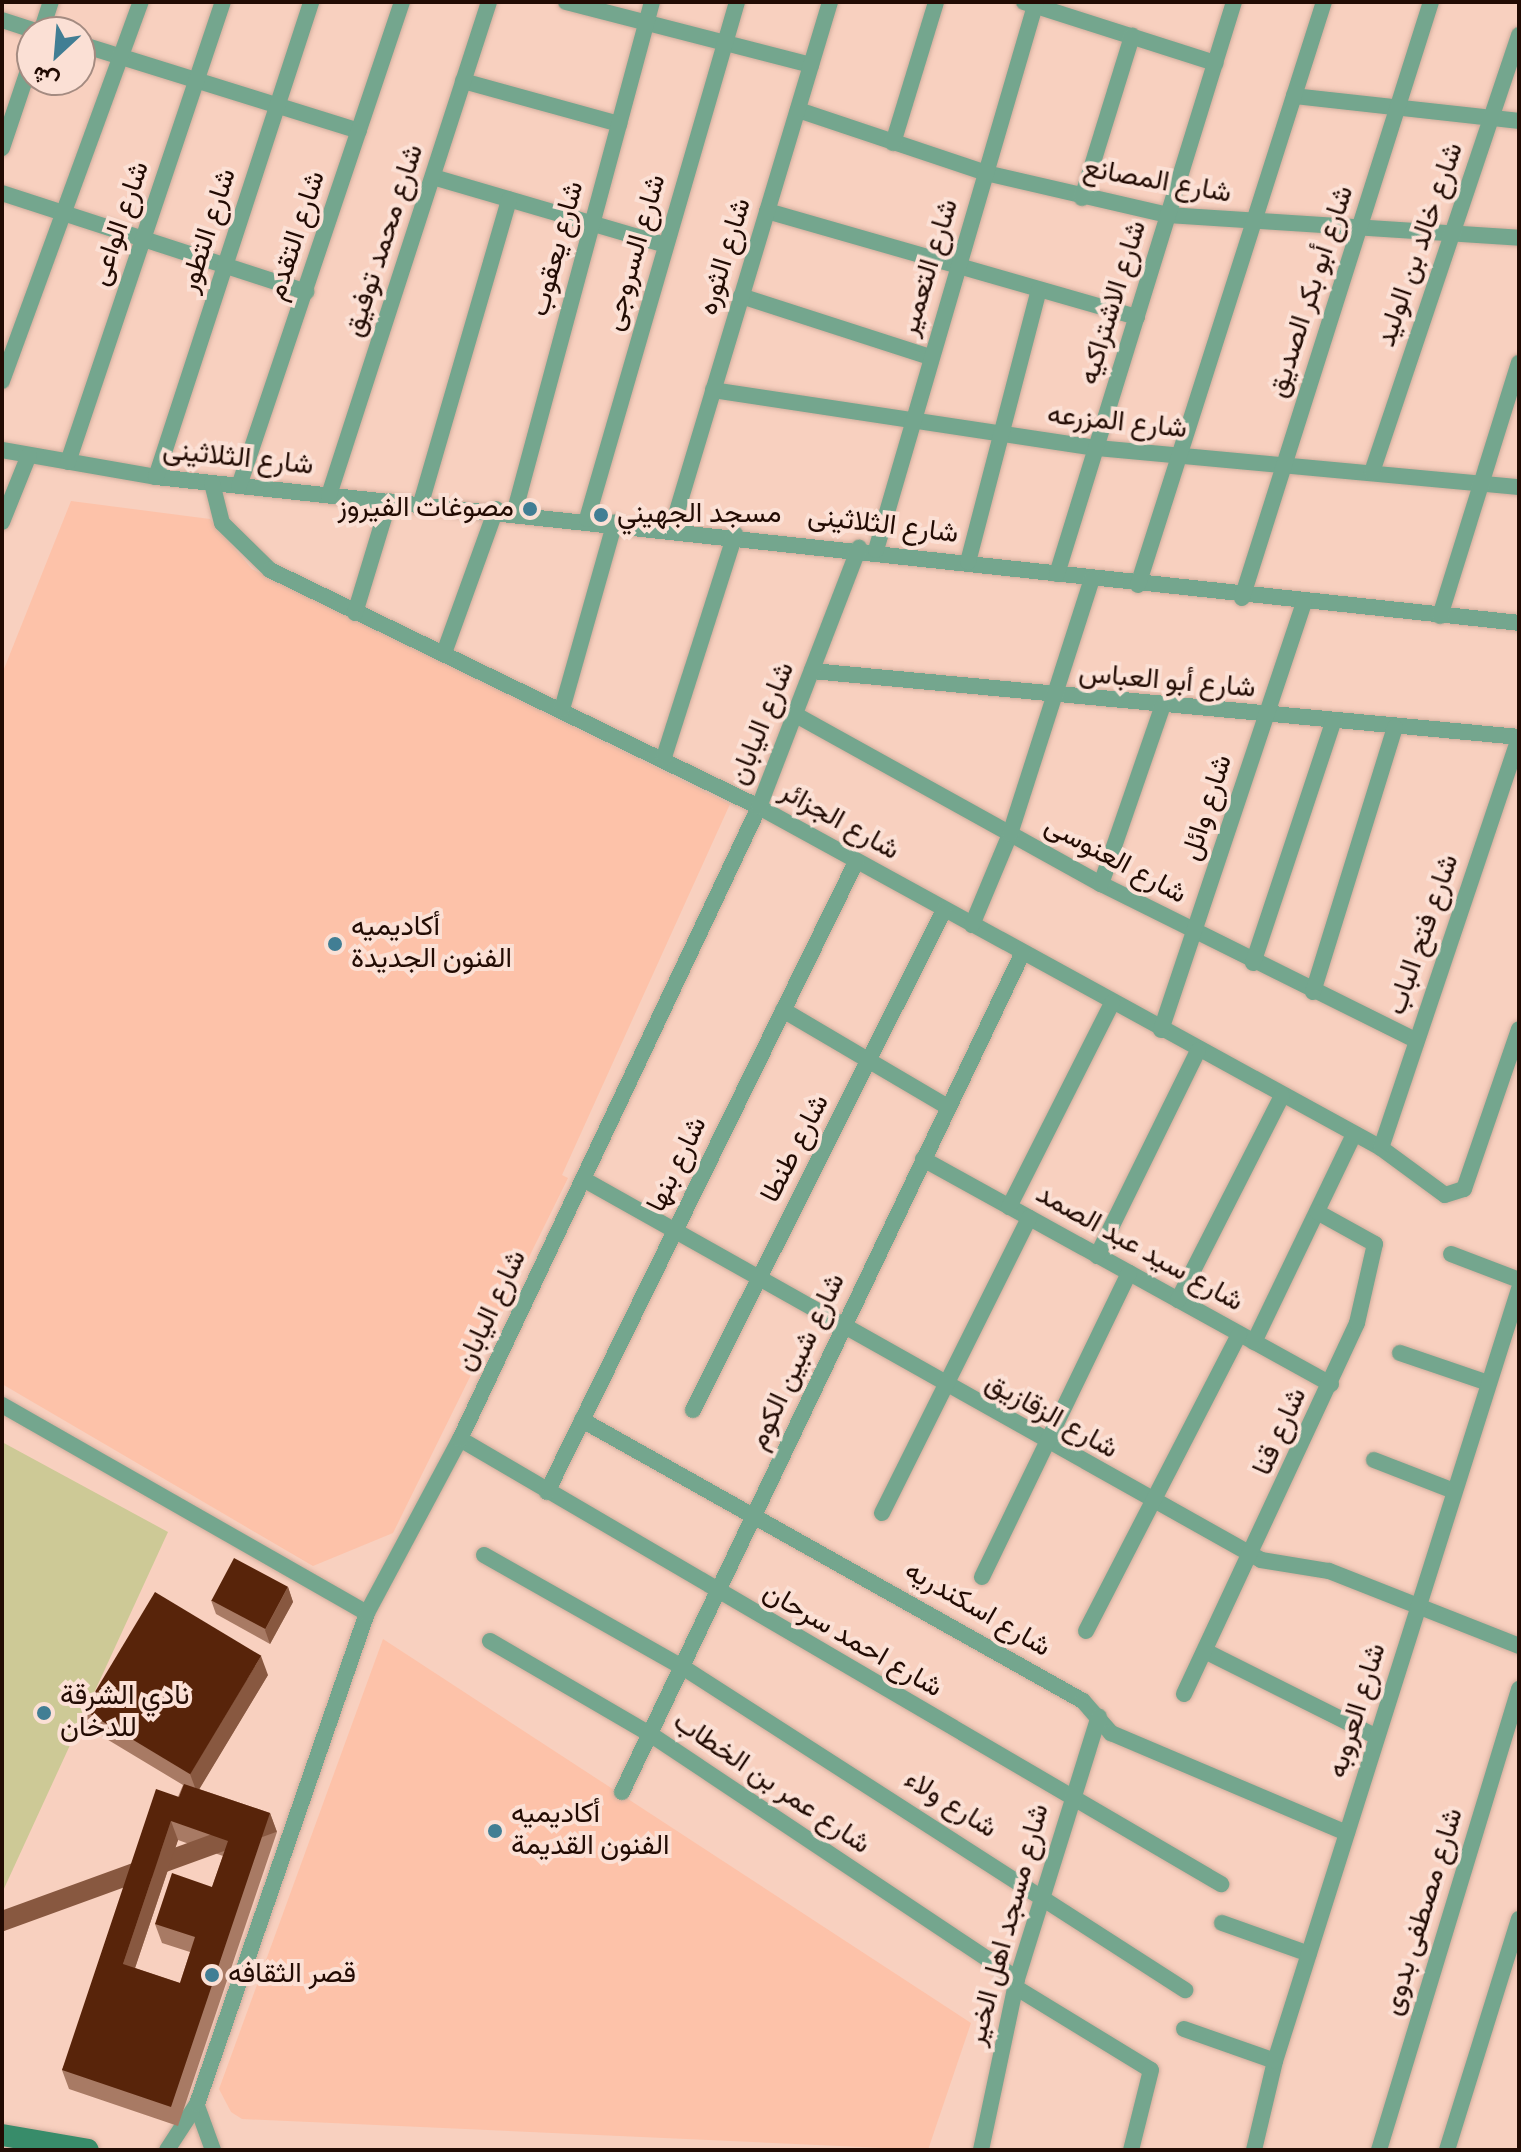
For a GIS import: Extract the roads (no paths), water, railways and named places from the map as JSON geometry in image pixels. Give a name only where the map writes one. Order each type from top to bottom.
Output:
[{"type":"main road","points":[[2,2135],[88,2150]]},
{"type":"street","points":[[2,381],[141,2]]},
{"type":"street","name":"شارع الواعى","points":[[68,462],[223,2]]},
{"type":"street","name":"شارع التطور","points":[[156,477],[311,2]]},
{"type":"street","name":"شارع التقدم","points":[[239,486],[402,2]]},
{"type":"street","name":"شارع محمد توفيق","points":[[329,495],[489,2]]},
{"type":"street","points":[[567,2],[811,65]]},
{"type":"street","name":"شارع يعقوب","points":[[515,510],[652,2]]},
{"type":"street","name":"شارع السروجى","points":[[587,519],[737,2]]},
{"type":"street","name":"شارع الثوره","points":[[672,528],[830,2]]},
{"type":"street","points":[[893,143],[936,2]]},
{"type":"street","name":"شارع الاشتراكيه","points":[[1057,574],[1234,2]]},
{"type":"street","points":[[1138,585],[1324,2]]},
{"type":"street","name":"شارع أبو بكر الصديق","points":[[1242,598],[1431,2]]},
{"type":"street","points":[[1032,3],[1215,63]]},
{"type":"street","name":"شارع التعمير","points":[[868,549],[986,173],[1032,3]]},
{"type":"street","name":"شارع خالد بن الوليد","points":[[1372,472],[1519,35]]},
{"type":"street","points":[[1082,198],[1132,36]]},
{"type":"street","points":[[96,49],[359,131]]},
{"type":"street","points":[[463,81],[619,124]]},
{"type":"street","points":[[2,148],[20,96]]},
{"type":"street","points":[[1294,96],[1519,121]]},
{"type":"street","name":"شارع المصانع","points":[[798,110],[986,173],[1082,198],[1168,215],[1253,225],[1519,238]]},
{"type":"street","points":[[433,177],[665,245]]},
{"type":"street","points":[[2,193],[306,292]]},
{"type":"street","points":[[421,503],[509,200]]},
{"type":"street","points":[[767,211],[1137,317]]},
{"type":"street","points":[[968,562],[1039,290]]},
{"type":"street","points":[[741,296],[930,357]]},
{"type":"street","points":[[1440,616],[1519,363]]},
{"type":"street","name":"شارع المزرعه","points":[[713,390],[1001,436],[1097,448],[1519,487]]},
{"type":"street","name":"شارع الثلاثينى","points":[[2,450],[156,477],[389,501],[515,510],[868,549],[1242,598],[1519,623]]},
{"type":"street","points":[[2,522],[29,455]]},
{"type":"street","name":"شارع الجزائر","points":[[212,483],[222,523],[244,549],[355,613],[664,757],[759,807],[1198,1051],[1381,1148],[1445,1195],[1459,1195],[1519,1029]]},
{"type":"street","points":[[355,613],[389,501]]},
{"type":"street","points":[[444,653],[496,509]]},
{"type":"street","points":[[562,709],[615,522]]},
{"type":"street","points":[[664,757],[735,534]]},
{"type":"street","name":"شارع اليابان","points":[[167,2150],[197,2104],[367,1613],[460,1439],[759,807],[812,671],[868,549]]},
{"type":"street","points":[[972,925],[1010,834],[1056,699],[1092,579]]},
{"type":"street","name":"شارع وائل","points":[[1161,1030],[1304,603]]},
{"type":"street","name":"شارع أبو العباس","points":[[812,671],[1056,699],[1519,738]]},
{"type":"street","points":[[1101,884],[1162,708]]},
{"type":"street","name":"شارع العنوسى","points":[[796,715],[1194,933],[1415,1040]]},
{"type":"street","points":[[1253,963],[1333,723]]},
{"type":"street","points":[[1313,992],[1395,727]]},
{"type":"street","name":"شارع فتح الباب","points":[[1381,1148],[1519,738]]},
{"type":"street","name":"شارع بنها","points":[[547,1492],[856,862]]},
{"type":"street","name":"شارع طنطا","points":[[693,1410],[944,910]]},
{"type":"street","name":"شارع شبين الكوم","points":[[622,1792],[720,1595],[842,1328],[1022,954]]},
{"type":"street","points":[[1009,1207],[1112,1003]]},
{"type":"street","points":[[783,1010],[948,1107]]},
{"type":"street","points":[[1097,1256],[1198,1051]]},
{"type":"street","points":[[1178,1300],[1282,1096]]},
{"type":"street","points":[[1254,1342],[1354,1134]]},
{"type":"street","name":"شارع سيد عبد الصمد","points":[[923,1159],[1331,1384]]},
{"type":"street","name":"شارع الزقازيق","points":[[583,1179],[944,1388],[1251,1555],[1329,1571],[1417,1609],[1519,1646]]},
{"type":"street","name":"شارع قنا","points":[[1184,1694],[1357,1323],[1375,1244],[1317,1212]]},
{"type":"street","points":[[882,1513],[1029,1218]]},
{"type":"street","points":[[1451,1254],[1519,1280]]},
{"type":"street","points":[[982,1577],[1050,1447],[1129,1273]]},
{"type":"street","name":"شارع العروبه","points":[[1254,2150],[1275,2061],[1519,1289]]},
{"type":"street","points":[[1086,1631],[1239,1334]]},
{"type":"street","points":[[1400,1353],[1488,1383]]},
{"type":"street","points":[[2,1405],[367,1613]]},
{"type":"street","name":"شارع اسكندريه","points":[[582,1420],[757,1514],[1099,1716],[1111,1733],[1347,1833]]},
{"type":"street","name":"شارع احمد سرحان","points":[[460,1439],[720,1595],[1221,1884]]},
{"type":"street","points":[[1374,1460],[1454,1491]]},
{"type":"street","name":"شارع ولاء","points":[[484,1555],[684,1668],[1041,1893],[1185,1990]]},
{"type":"street","name":"شارع عمر بن الخطاب","points":[[490,1641],[650,1734],[1016,1983],[1151,2070],[1131,2150]]},
{"type":"street","points":[[1205,1651],[1377,1737]]},
{"type":"street","name":"شارع مصطفى بدوى","points":[[1379,2150],[1519,1689]]},
{"type":"street","name":"شارع مسجد اهل الخير","points":[[981,2150],[1016,1983],[1070,1797],[1099,1716]]},
{"type":"street","points":[[1447,2150],[1519,1919]]},
{"type":"street","points":[[1222,1923],[1309,1954]]},
{"type":"street","points":[[1184,2029],[1275,2061]]},
{"type":"street","points":[[197,2104],[213,2150]]},
{"type":"place","name":"مصوغات الفيروز","points":[[530,509]]},
{"type":"place","name":"مسجد الجهيني","points":[[601,515]]},
{"type":"place","name":"أكاديميه الفنون الجديدة","points":[[335,944]]},
{"type":"place","name":"نادي الشرقة للدخان","points":[[44,1713]]},
{"type":"place","name":"أكاديميه الفنون القديمة","points":[[495,1831]]},
{"type":"place","name":"قصر الثقافه","points":[[212,1975]]}]
